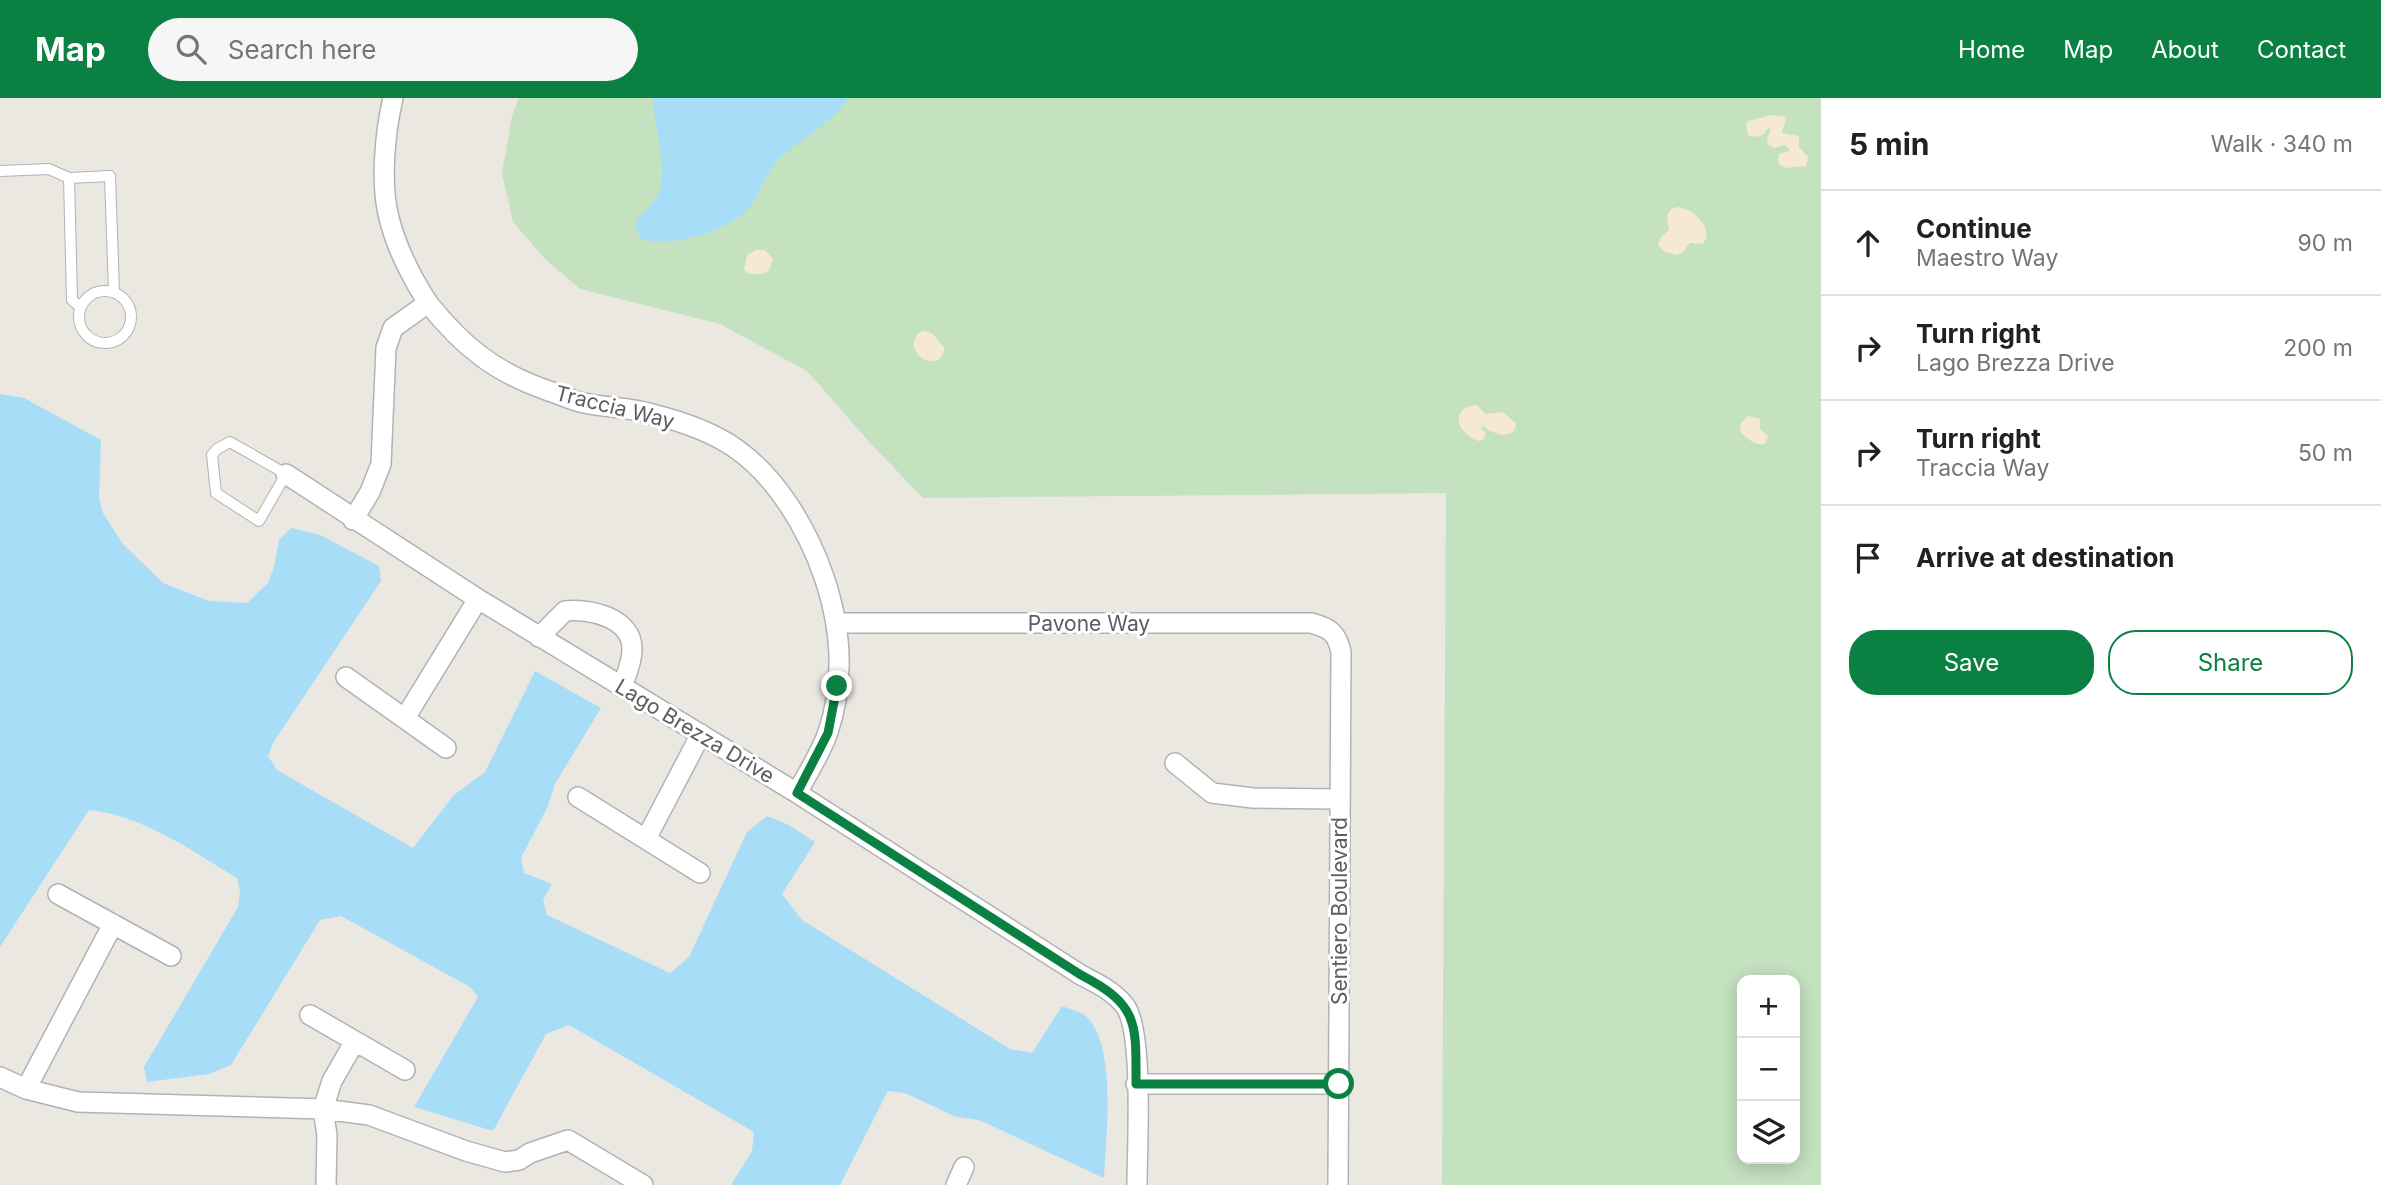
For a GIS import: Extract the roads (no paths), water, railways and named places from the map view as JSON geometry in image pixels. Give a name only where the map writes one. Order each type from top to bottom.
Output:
[{"type":"street","name":"Traccia Way","points":[[393,98],[387,134],[388,216],[428,303],[449,330],[473,352],[504,373],[584,403],[652,413],[696,428],[735,448],[769,480],[797,515],[818,560],[832,601],[840,643],[837,686],[828,733],[797,793]]},
{"type":"street","points":[[353,520],[370,492],[381,464],[386,348],[393,328],[428,303]]},
{"type":"street","name":"Lago Brezza Drive","points":[[286,474],[353,520],[539,637],[797,793],[1081,975],[1108,989],[1126,1006],[1133,1022],[1136,1046],[1137,1185]]},
{"type":"street","points":[[405,718],[478,598]]},
{"type":"street","points":[[539,637],[565,611],[593,611],[608,618],[626,630],[633,648],[622,687]]},
{"type":"street","name":"Pavone Way","points":[[836,623],[1311,623],[1327,627],[1338,637]]},
{"type":"street","name":"Sentiero Boulevard","points":[[1338,637],[1341,652],[1338,1185]]},
{"type":"street","points":[[346,677],[446,748]]},
{"type":"street","points":[[646,839],[701,734]]},
{"type":"street","points":[[1175,764],[1212,793],[1253,798],[1340,799]]},
{"type":"street","points":[[578,797],[700,873]]},
{"type":"street","points":[[58,894],[171,956]]},
{"type":"street","points":[[26,1089],[113,924]]},
{"type":"street","points":[[310,1014],[405,1070]]},
{"type":"street","points":[[327,1185],[327,1135],[323,1109],[332,1081],[355,1041]]},
{"type":"street","points":[[0,1077],[26,1089],[78,1102],[323,1109],[369,1115],[505,1163],[568,1140],[643,1185]]},
{"type":"street","points":[[1136,1084],[1339,1084]]},
{"type":"lane","points":[[0,171],[49,169],[69,178],[110,176],[114,292]]},
{"type":"lane","points":[[69,178],[72,300],[80,307]]},
{"type":"lane","points":[[103,290],[114,292],[129,306],[129,326],[116,340],[106,343],[96,341],[87,336],[81,328],[78,318],[80,307],[93,293],[103,290]]},
{"type":"lane","points":[[230,442],[286,474],[259,521],[216,493],[212,455],[230,442]]},
{"type":"water","points":[[653,98],[848,98],[826,123],[780,158],[745,212],[710,232],[665,242],[640,238],[635,224],[657,197],[662,183]]},
{"type":"water","points":[[0,394],[24,398],[101,440],[99,499],[103,513],[123,544],[163,583],[209,601],[247,603],[268,583],[279,540],[291,528],[320,535],[379,566],[381,581],[273,743],[268,756],[277,770],[413,848],[454,795],[485,772],[535,671],[601,708],[555,784],[548,806],[521,858],[524,873],[552,884],[543,900],[547,915],[670,973],[689,957],[747,832],[767,816],[789,825],[815,842],[782,894],[802,920],[1010,1049],[1032,1053],[1062,1006],[1087,1017],[1103,1049],[1106,1070],[1108,1093],[1104,1178],[979,1120],[956,1117],[905,1093],[888,1091],[840,1185],[731,1185],[752,1151],[754,1132],[569,1025],[546,1034],[493,1131],[414,1107],[478,997],[470,987],[341,916],[320,920],[231,1065],[209,1074],[147,1082],[144,1067],[238,907],[240,891],[237,878],[185,846],[147,826],[108,813],[89,810],[0,947]]}]
